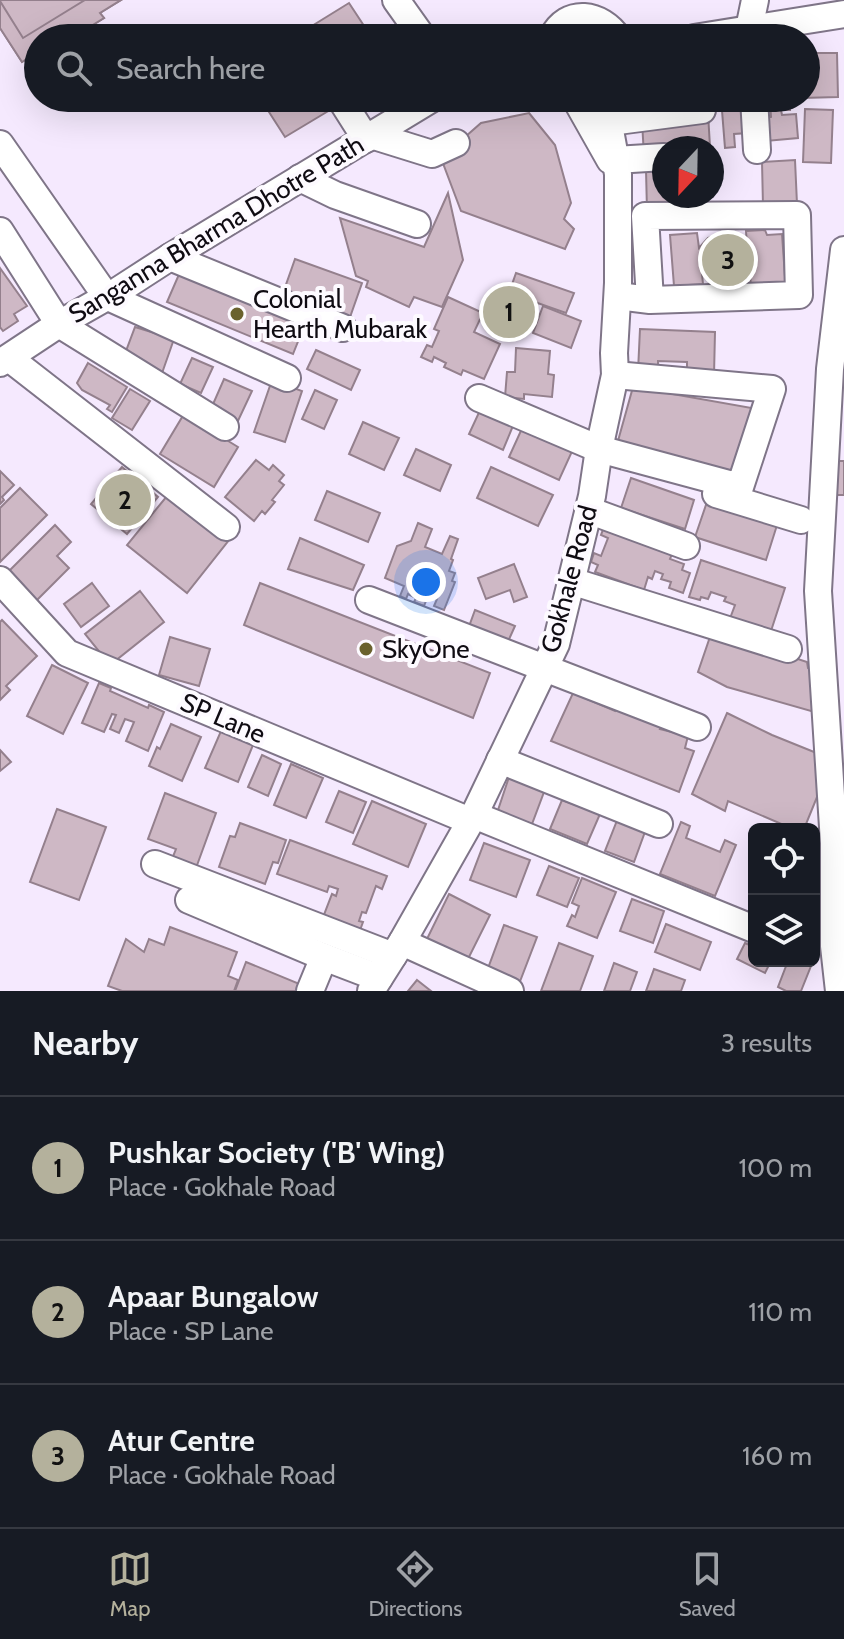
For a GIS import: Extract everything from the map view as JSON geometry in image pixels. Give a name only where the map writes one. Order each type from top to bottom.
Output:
[{"type":"street","points":[[396,0],[413,24]]},
{"type":"street","points":[[559,24],[569,0]]},
{"type":"street","points":[[610,0],[613,24]]},
{"type":"street","points":[[751,24],[755,0]]},
{"type":"street","points":[[771,24],[801,10],[844,14]]},
{"type":"street","points":[[563,24],[575,18],[588,17],[604,24]]},
{"type":"street","points":[[350,112],[368,137],[432,154],[456,143]]},
{"type":"street","name":"Sanganna Bharma Dhotre Path","points":[[4,360],[410,112]]},
{"type":"street","name":"Gokhale Road","points":[[583,112],[616,167]]},
{"type":"street","name":"Gokhale Road","points":[[387,967],[472,818],[556,644],[588,510],[615,375],[618,296],[616,167],[609,112]]},
{"type":"street","points":[[755,112],[757,150]]},
{"type":"street","points":[[0,144],[113,293],[290,372]]},
{"type":"street","points":[[616,167],[652,160]]},
{"type":"street","points":[[300,178],[335,195],[417,224]]},
{"type":"street","points":[[618,296],[650,300],[799,295],[797,215],[645,216],[650,300]]},
{"type":"street","points":[[0,231],[59,324],[225,427]]},
{"type":"street","points":[[839,991],[834,946],[835,722],[831,592],[836,405],[830,369],[844,250]]},
{"type":"street","points":[[170,257],[343,328]]},
{"type":"street","points":[[4,360],[226,527]]},
{"type":"street","points":[[598,454],[740,487],[772,389],[615,375]]},
{"type":"street","points":[[479,398],[598,454],[801,520]]},
{"type":"street","points":[[588,510],[686,546]]},
{"type":"street","name":"SP Lane","points":[[0,580],[67,653],[748,927]]},
{"type":"street","points":[[571,581],[788,649]]},
{"type":"street","points":[[369,600],[697,727]]},
{"type":"street","points":[[500,760],[659,824]]},
{"type":"street","points":[[155,864],[387,967]]},
{"type":"street","points":[[189,900],[324,957],[510,991]]},
{"type":"street","points":[[310,991],[324,957]]},
{"type":"building","points":[[0,0],[121,0],[100,13],[104,18],[94,24],[24,24],[22,62],[0,28]]},
{"type":"building","points":[[85,0],[121,0],[100,13],[104,18],[94,24],[46,24]]},
{"type":"building","points":[[0,1],[23,38],[22,62],[0,28]]},
{"type":"building","points":[[349,3],[363,24],[315,24]]},
{"type":"building","points":[[820,53],[837,53],[838,97],[820,98]]},
{"type":"building","points":[[833,110],[831,163],[803,162],[805,112]]},
{"type":"building","points":[[269,112],[327,112],[285,137]]},
{"type":"building","points":[[722,112],[747,112],[748,133],[734,134],[735,147],[725,148]]},
{"type":"building","points":[[771,112],[796,114],[798,138],[766,141],[764,118],[771,117]]},
{"type":"building","points":[[529,113],[555,145],[571,203],[564,219],[574,229],[565,249],[461,211],[441,158],[481,123]]},
{"type":"building","points":[[708,113],[709,136],[652,136],[652,153],[644,156],[642,121]]},
{"type":"building","points":[[795,160],[797,204],[763,206],[762,162]]},
{"type":"building","points":[[646,170],[652,170],[652,208],[658,210],[647,211]]},
{"type":"building","points":[[448,193],[463,260],[442,307],[414,297],[409,307],[366,287],[368,281],[356,276],[340,218],[424,247]]},
{"type":"building","points":[[765,230],[767,235],[782,234],[786,291],[751,289],[750,273],[738,280],[728,281],[711,280],[702,274],[703,284],[674,286],[670,235],[697,233],[699,248],[708,238],[717,236],[740,239],[747,247],[746,231]]},
{"type":"building","points":[[295,259],[362,283],[349,320],[282,296]]},
{"type":"building","points":[[0,268],[27,306],[14,314],[18,321],[3,331],[0,327]]},
{"type":"building","points":[[180,272],[305,324],[293,354],[167,302]]},
{"type":"building","points":[[516,273],[574,293],[566,313],[509,293]]},
{"type":"building","points":[[497,293],[530,304],[520,332],[488,321]]},
{"type":"building","points":[[448,297],[483,313],[474,332],[500,344],[484,379],[463,370],[461,375],[444,367],[446,363],[434,357],[432,362],[421,357],[427,345],[432,347],[439,331],[434,329]]},
{"type":"building","points":[[543,306],[581,321],[571,348],[533,333]]},
{"type":"building","points":[[135,327],[174,339],[161,376],[123,359]]},
{"type":"building","points":[[640,329],[715,332],[714,375],[687,374],[687,362],[658,361],[658,372],[638,371]]},
{"type":"building","points":[[516,348],[550,351],[548,374],[554,375],[552,397],[524,394],[524,399],[505,397],[507,372],[515,372]]},
{"type":"building","points":[[316,350],[360,370],[351,390],[307,369]]},
{"type":"building","points":[[192,358],[213,367],[201,393],[180,384]]},
{"type":"building","points":[[88,363],[127,387],[112,412],[107,409],[110,405],[82,390],[77,383]]},
{"type":"building","points":[[224,379],[252,391],[237,423],[210,411]]},
{"type":"building","points":[[272,380],[302,391],[285,442],[254,432]]},
{"type":"building","points":[[633,387],[763,410],[739,483],[616,448]]},
{"type":"building","points":[[130,389],[150,401],[132,430],[112,418]]},
{"type":"building","points":[[315,390],[337,400],[324,429],[302,419]]},
{"type":"building","points":[[482,406],[515,421],[503,450],[469,434]]},
{"type":"building","points":[[184,414],[238,447],[214,487],[160,454]]},
{"type":"building","points":[[363,422],[399,438],[384,470],[349,454]]},
{"type":"building","points":[[524,424],[574,447],[559,480],[509,457]]},
{"type":"building","points":[[416,449],[451,465],[440,491],[404,475]]},
{"type":"building","points":[[256,460],[269,470],[273,465],[284,475],[279,481],[284,485],[265,514],[262,511],[254,521],[225,497]]},
{"type":"building","points":[[834,461],[844,461],[844,495],[833,495]]},
{"type":"building","points":[[122,467],[158,497],[127,534],[91,504]]},
{"type":"building","points":[[491,467],[553,495],[538,526],[477,498]]},
{"type":"building","points":[[0,471],[14,485],[2,497],[4,500],[0,504]]},
{"type":"building","points":[[631,478],[694,500],[685,529],[621,508]]},
{"type":"building","points":[[20,488],[47,515],[0,562],[0,508]]},
{"type":"building","points":[[327,491],[380,513],[368,542],[315,520]]},
{"type":"building","points":[[181,495],[229,540],[187,593],[127,545],[167,496]]},
{"type":"building","points":[[708,499],[778,522],[766,560],[695,537]]},
{"type":"building","points":[[418,523],[432,529],[425,547],[442,554],[450,536],[458,539],[449,571],[455,573],[452,581],[455,582],[444,610],[434,606],[437,599],[428,596],[424,606],[414,602],[416,598],[408,594],[406,599],[400,596],[404,586],[385,578],[397,546],[411,541]]},
{"type":"building","points":[[55,525],[71,542],[57,556],[69,568],[34,603],[6,574]]},
{"type":"building","points":[[604,527],[676,544],[670,559],[684,564],[682,570],[690,573],[683,593],[669,588],[671,582],[661,579],[663,574],[655,571],[652,579],[648,577],[644,590],[595,572],[598,565],[591,562],[594,553],[601,556],[608,538],[601,535]]},
{"type":"building","points":[[300,538],[364,565],[353,590],[288,569]]},
{"type":"building","points":[[701,560],[785,588],[770,634],[729,621],[735,605],[724,601],[726,597],[711,592],[708,599],[689,597]]},
{"type":"building","points":[[514,564],[527,597],[514,602],[510,590],[486,599],[478,578]]},
{"type":"building","points":[[92,583],[109,606],[81,627],[64,604]]},
{"type":"building","name":"SkyOne","points":[[260,583],[490,673],[473,718],[244,625]]},
{"type":"building","points":[[140,591],[164,622],[110,665],[85,634]]},
{"type":"building","points":[[475,610],[515,626],[506,646],[467,632]]},
{"type":"building","points":[[2,620],[37,656],[6,686],[10,690],[0,700],[0,622]]},
{"type":"building","points":[[712,631],[807,662],[808,668],[822,674],[818,713],[727,687],[698,672]]},
{"type":"building","points":[[170,637],[210,649],[199,686],[159,675]]},
{"type":"building","points":[[52,665],[88,683],[63,734],[27,716]]},
{"type":"building","points":[[99,683],[148,708],[149,705],[164,712],[148,751],[126,741],[134,722],[125,719],[119,733],[110,729],[116,715],[112,714],[104,732],[82,723]]},
{"type":"building","points":[[573,693],[615,711],[619,702],[665,719],[660,729],[688,736],[685,748],[694,751],[679,792],[551,741]]},
{"type":"building","points":[[727,713],[824,756],[826,775],[806,823],[779,823],[728,801],[725,811],[692,794]]},
{"type":"building","points":[[171,724],[201,737],[182,781],[149,766]]},
{"type":"building","points":[[221,731],[253,745],[238,782],[205,768]]},
{"type":"building","points":[[0,750],[11,762],[0,771]]},
{"type":"building","points":[[262,755],[281,764],[268,796],[248,787]]},
{"type":"building","points":[[291,764],[323,778],[306,818],[274,805]]},
{"type":"building","points":[[509,777],[544,792],[532,824],[497,813]]},
{"type":"building","points":[[339,791],[366,802],[353,833],[326,822]]},
{"type":"building","points":[[165,793],[216,813],[196,868],[172,859],[176,849],[148,839]]},
{"type":"building","points":[[562,800],[600,814],[587,844],[550,829]]},
{"type":"building","points":[[372,801],[426,824],[408,867],[353,844]]},
{"type":"building","points":[[57,809],[106,827],[79,900],[30,882]]},
{"type":"building","points":[[618,818],[646,829],[634,862],[605,851]]},
{"type":"building","points":[[681,822],[690,826],[686,838],[720,852],[725,840],[736,845],[715,896],[660,874]]},
{"type":"building","points":[[240,823],[286,840],[278,863],[273,862],[265,884],[219,867],[230,836],[235,837]]},
{"type":"building","points":[[290,840],[387,876],[382,889],[376,886],[366,913],[362,912],[359,921],[363,922],[359,933],[322,920],[332,894],[336,896],[338,889],[329,886],[327,892],[277,874]]},
{"type":"building","points":[[484,843],[530,860],[516,897],[470,880]]},
{"type":"building","points":[[549,866],[579,878],[567,907],[537,895]]},
{"type":"building","points":[[582,878],[616,892],[597,938],[567,926],[579,906],[572,903]]},
{"type":"building","points":[[449,894],[490,915],[465,965],[424,945]]},
{"type":"building","points":[[632,899],[664,911],[653,943],[620,931]]},
{"type":"building","points":[[666,924],[711,942],[700,970],[655,952]]},
{"type":"building","points":[[504,925],[537,937],[519,984],[487,971]]},
{"type":"building","points":[[170,927],[237,952],[228,976],[238,980],[234,991],[122,991],[108,986],[126,939],[144,952],[149,939],[164,945]]},
{"type":"building","points":[[559,943],[593,956],[580,991],[541,991]]},
{"type":"building","points":[[745,943],[748,944],[748,964],[737,959]]},
{"type":"building","points":[[246,962],[302,985],[300,991],[235,991]]},
{"type":"building","points":[[614,963],[637,972],[630,991],[604,991]]},
{"type":"building","points":[[753,967],[768,967],[765,973]]},
{"type":"building","points":[[786,967],[811,967],[801,991],[786,991],[778,987]]},
{"type":"building","points":[[654,969],[685,980],[681,991],[646,991]]},
{"type":"building","points":[[417,980],[431,991],[408,991]]},
{"type":"place","name":"Atur Centre","points":[[728,260]]},
{"type":"place","name":"Pushkar Society ('B' Wing)","points":[[509,312]]},
{"type":"place","name":"Colonial Hearth Mubarak","points":[[237,314]]},
{"type":"place","name":"Apaar Bungalow","points":[[125,500]]},
{"type":"place","name":"SkyOne","points":[[366,649]]}]
